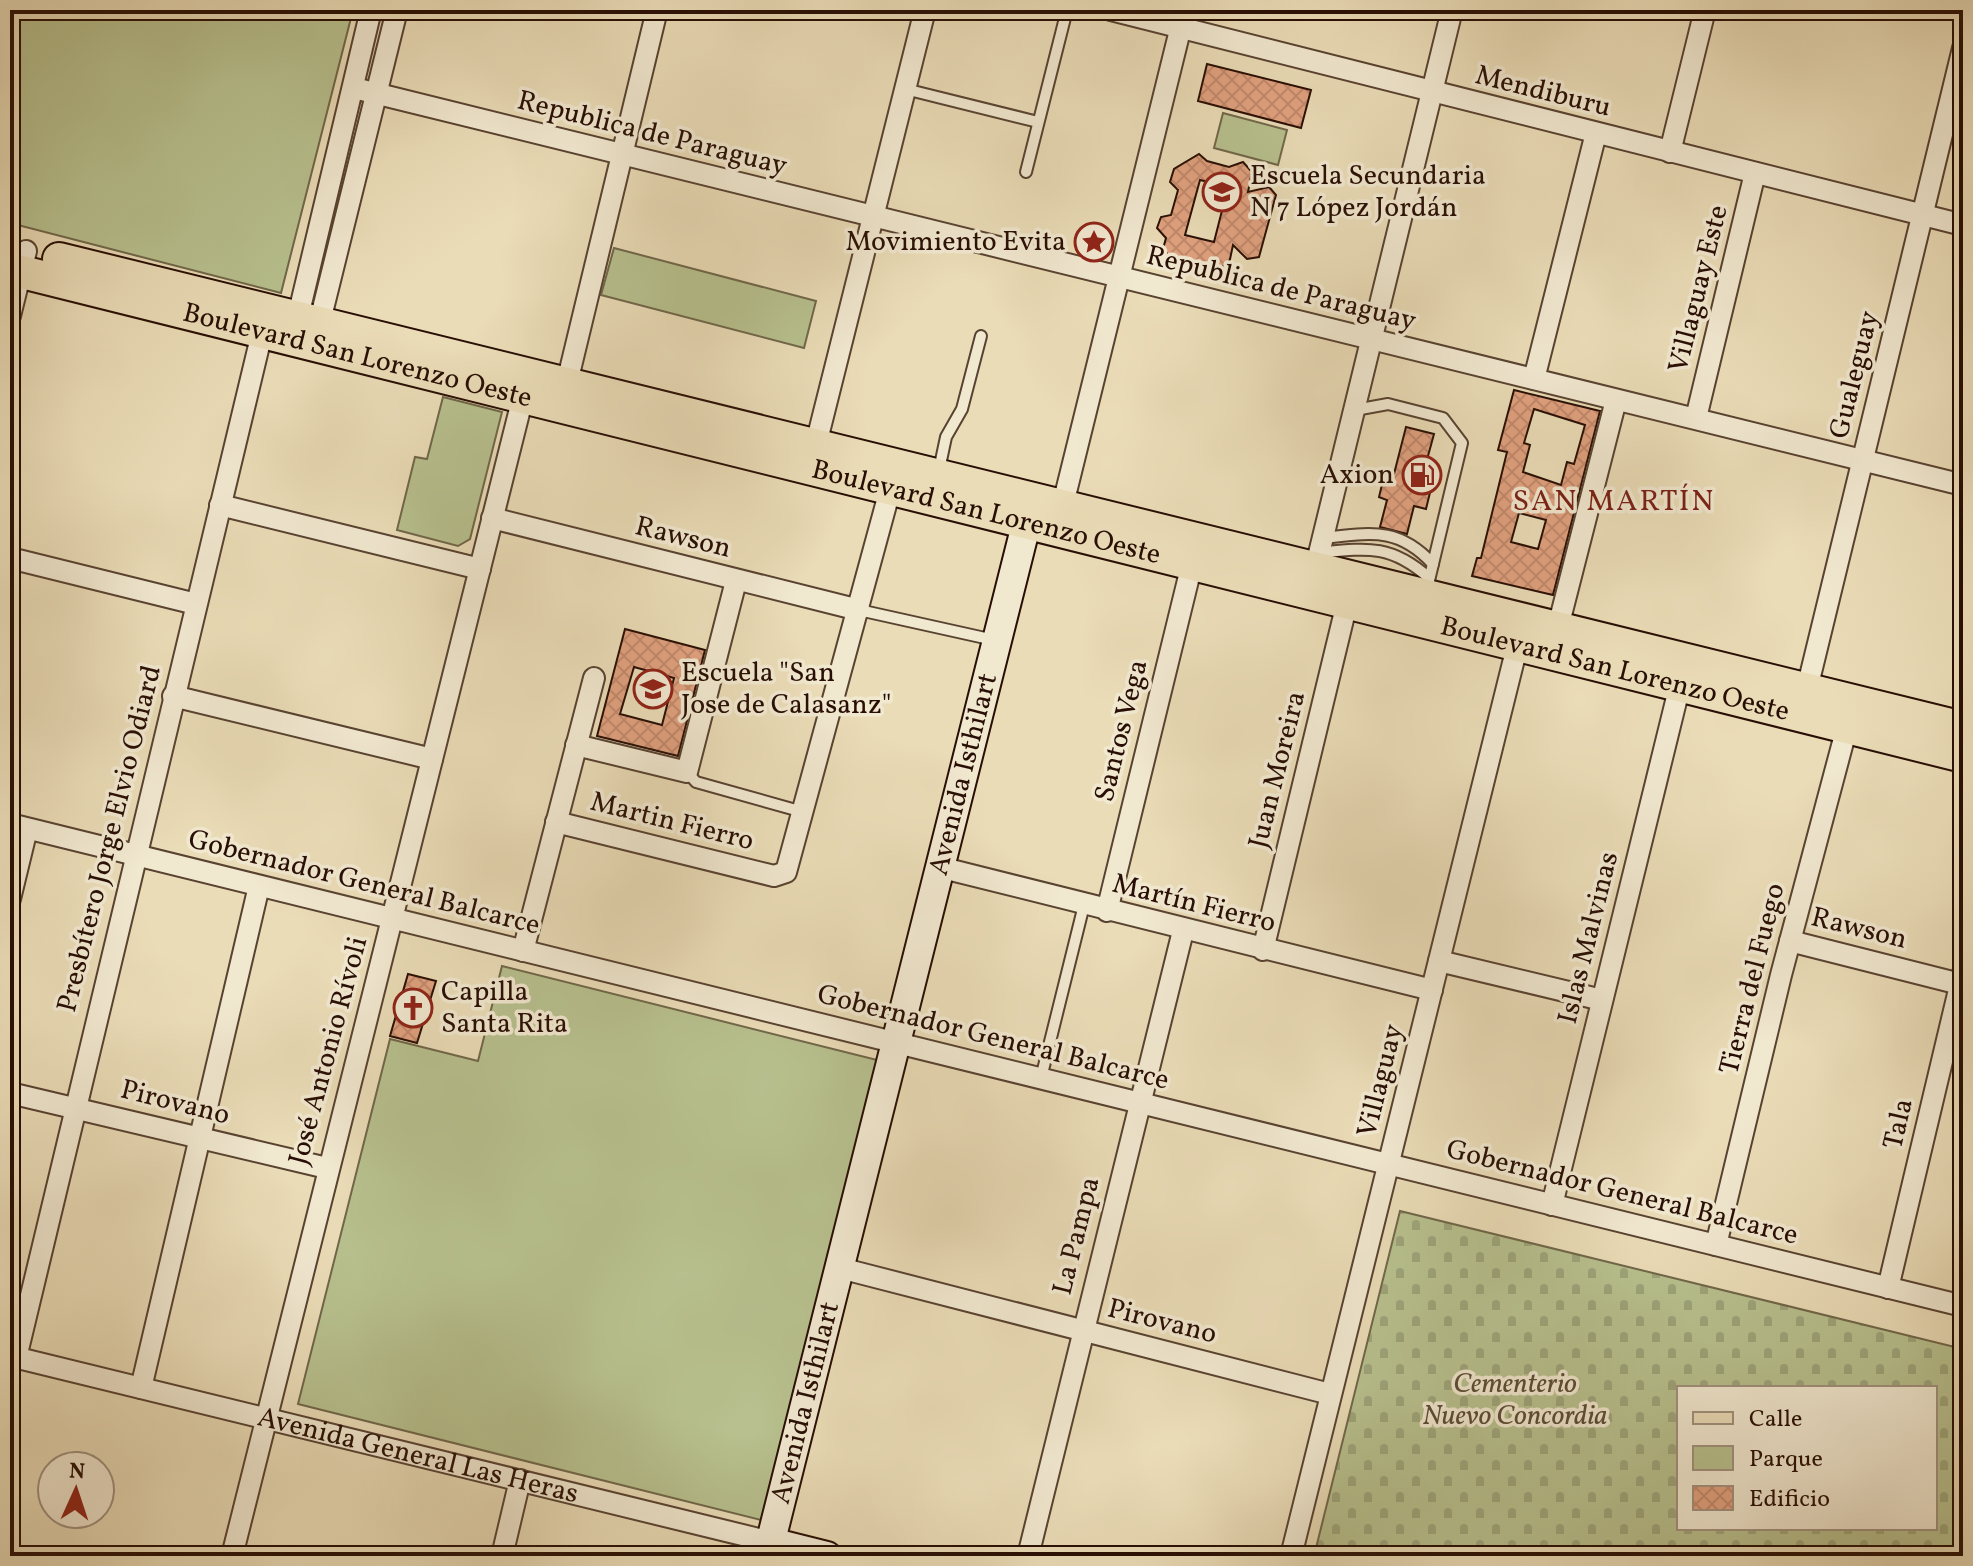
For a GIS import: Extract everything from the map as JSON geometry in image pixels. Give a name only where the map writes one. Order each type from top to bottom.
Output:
[{"type":"main road","name":"Boulevard San Lorenzo Oeste","points":[[17,260],[813,457],[937,476],[1317,563],[1429,579],[1521,632],[1558,627],[1804,703],[1847,727],[1963,756]]},
{"type":"main road","name":"Boulevard San Lorenzo Oeste","points":[[813,457],[890,490],[1192,564],[1317,563]]},
{"type":"main road","name":"Boulevard San Lorenzo Oeste","points":[[1317,563],[1347,603],[1521,632],[1680,685],[1963,728]]},
{"type":"street","name":"Presbítero Jorge Elvio Odiard","points":[[297,331],[371,10]]},
{"type":"street","name":"Presbítero Jorge Elvio Odiard","points":[[13,1357],[220,505],[297,331],[376,93],[397,10]]},
{"type":"street","points":[[564,395],[657,10]]},
{"type":"street","points":[[813,457],[925,10]]},
{"type":"street","name":"Mendiburu","points":[[1111,10],[1183,18],[1431,93],[1963,225]]},
{"type":"street","points":[[1317,563],[1452,10]]},
{"type":"street","points":[[1670,152],[1705,10]]},
{"type":"street","points":[[1058,504],[1066,492],[1183,18]]},
{"type":"street","name":"Gualeguay","points":[[1804,703],[1963,48]]},
{"type":"street","name":"Republica de Paraguay","points":[[354,88],[1963,485]]},
{"type":"street","points":[[1534,379],[1596,133]]},
{"type":"street","name":"Villaguay Este","points":[[1696,418],[1755,173]]},
{"type":"street","points":[[10,316],[17,260]]},
{"type":"street","name":"José Antonio Rívoli","points":[[232,1556],[327,1168],[526,386]]},
{"type":"street","points":[[1558,627],[1616,400]]},
{"type":"street","points":[[803,812],[890,490]]},
{"type":"street","name":"Avenida Isthilart","points":[[769,1549],[943,868],[1024,533],[1058,504]]},
{"type":"street","points":[[220,505],[480,569]]},
{"type":"street","name":"Rawson","points":[[492,518],[859,610]]},
{"type":"street","points":[[10,558],[196,604]]},
{"type":"street","name":"Santos Vega","points":[[1107,911],[1192,564]]},
{"type":"street","points":[[576,745],[687,772],[736,581]]},
{"type":"street","name":"Juan Moreira","points":[[1263,950],[1347,603]]},
{"type":"street","name":"Villaguay","points":[[1291,1556],[1521,632]]},
{"type":"street","points":[[523,951],[594,678]]},
{"type":"street","name":"Islas Malvinas","points":[[1552,1205],[1680,685]]},
{"type":"street","points":[[173,696],[432,759]]},
{"type":"street","name":"Tierra del Fuego","points":[[1716,1245],[1790,941],[1847,727]]},
{"type":"street","name":"Martin Fierro","points":[[556,822],[774,876],[783,875],[788,868],[803,812]]},
{"type":"street","points":[[10,899],[18,826]]},
{"type":"street","name":"Gobernador General Balcarce","points":[[18,826],[1963,1306]]},
{"type":"street","name":"Martín Fierro","points":[[943,868],[1183,931],[1432,990]]},
{"type":"street","points":[[141,1388],[259,886]]},
{"type":"street","name":"La Pampa","points":[[1028,1556],[1183,931]]},
{"type":"street","name":"Rawson","points":[[1790,941],[1962,978]]},
{"type":"street","points":[[1439,961],[1602,1000]]},
{"type":"street","name":"Tala","points":[[1888,1288],[1958,1024],[1962,978]]},
{"type":"street","name":"Pirovano","points":[[10,1093],[327,1168]]},
{"type":"street","name":"Pirovano","points":[[840,1268],[1330,1394]]},
{"type":"street","name":"Avenida General Las Heras","points":[[13,1357],[520,1480],[769,1549],[827,1556]]},
{"type":"street","points":[[502,1556],[520,1480]]},
{"type":"lane","points":[[1026,172],[1067,10]]},
{"type":"lane","points":[[905,89],[1038,122]]},
{"type":"lane","points":[[937,476],[946,437],[962,409],[981,336]]},
{"type":"lane","points":[[1353,411],[1388,404],[1443,418],[1462,443],[1429,579]]},
{"type":"lane","points":[[1317,563],[1372,533],[1413,543],[1429,579]]},
{"type":"lane","points":[[859,610],[998,641]]},
{"type":"lane","points":[[687,772],[696,782],[803,812]]},
{"type":"lane","points":[[1041,1078],[1084,905]]},
{"type":"green space","points":[[10,10],[353,10],[281,293],[10,223]]},
{"type":"green space","points":[[1223,113],[1287,130],[1278,165],[1214,148]]},
{"type":"green space","points":[[614,248],[816,301],[804,348],[601,295]]},
{"type":"green space","points":[[443,397],[502,412],[470,539],[458,546],[397,530],[415,457],[427,459]]},
{"type":"green space","points":[[502,966],[881,1061],[765,1521],[298,1404],[390,1039],[478,1061]]},
{"type":"green space","name":"Cementerio Nuevo Concordia","points":[[1400,1211],[1963,1349],[1963,1556],[1314,1556]]},
{"type":"building","points":[[1207,64],[1311,90],[1301,128],[1198,101]]},
{"type":"building","points":[[1199,154],[1207,161],[1229,167],[1243,162],[1252,172],[1248,192],[1269,187],[1276,195],[1259,257],[1247,259],[1233,245],[1229,264],[1215,269],[1179,257],[1172,259],[1163,249],[1166,238],[1157,228],[1161,217],[1171,215],[1178,190],[1170,182],[1174,169]],"holes":[[[1200,180],[1228,187],[1214,242],[1185,235]]]},
{"type":"building","points":[[1514,390],[1600,411],[1553,595],[1472,576],[1477,558],[1481,558],[1507,452],[1498,450]],"holes":[[[1534,409],[1585,425],[1574,464],[1567,462],[1561,485],[1523,472],[1530,445],[1524,443]],[[1519,513],[1546,520],[1538,549],[1511,542]]]},
{"type":"building","points":[[1406,427],[1434,434],[1422,478],[1433,480],[1426,509],[1414,506],[1407,534],[1380,527],[1387,500],[1379,497],[1385,472],[1394,474]]},
{"type":"building","name":"Escuela \"San Jose de Calasanz\"","points":[[625,629],[705,650],[678,756],[597,736]],"holes":[[[634,667],[674,678],[662,725],[620,714]]]},
{"type":"building","name":"Capilla Santa Rita","points":[[408,974],[436,981],[417,1043],[390,1036]]},
{"type":"place","name":"Escuela Secundaria N 7 López Jordán","points":[[1222,192]]},
{"type":"place","name":"Movimiento Evita","points":[[1094,242]]},
{"type":"place","name":"Axion","points":[[1422,475]]},
{"type":"place","name":"Escuela \"San Jose de Calasanz\"","points":[[653,689]]},
{"type":"place","name":"Capilla Santa Rita","points":[[413,1008]]},
{"type":"district","name":"SAN MARTÍN","points":[[1614,502]]}]
